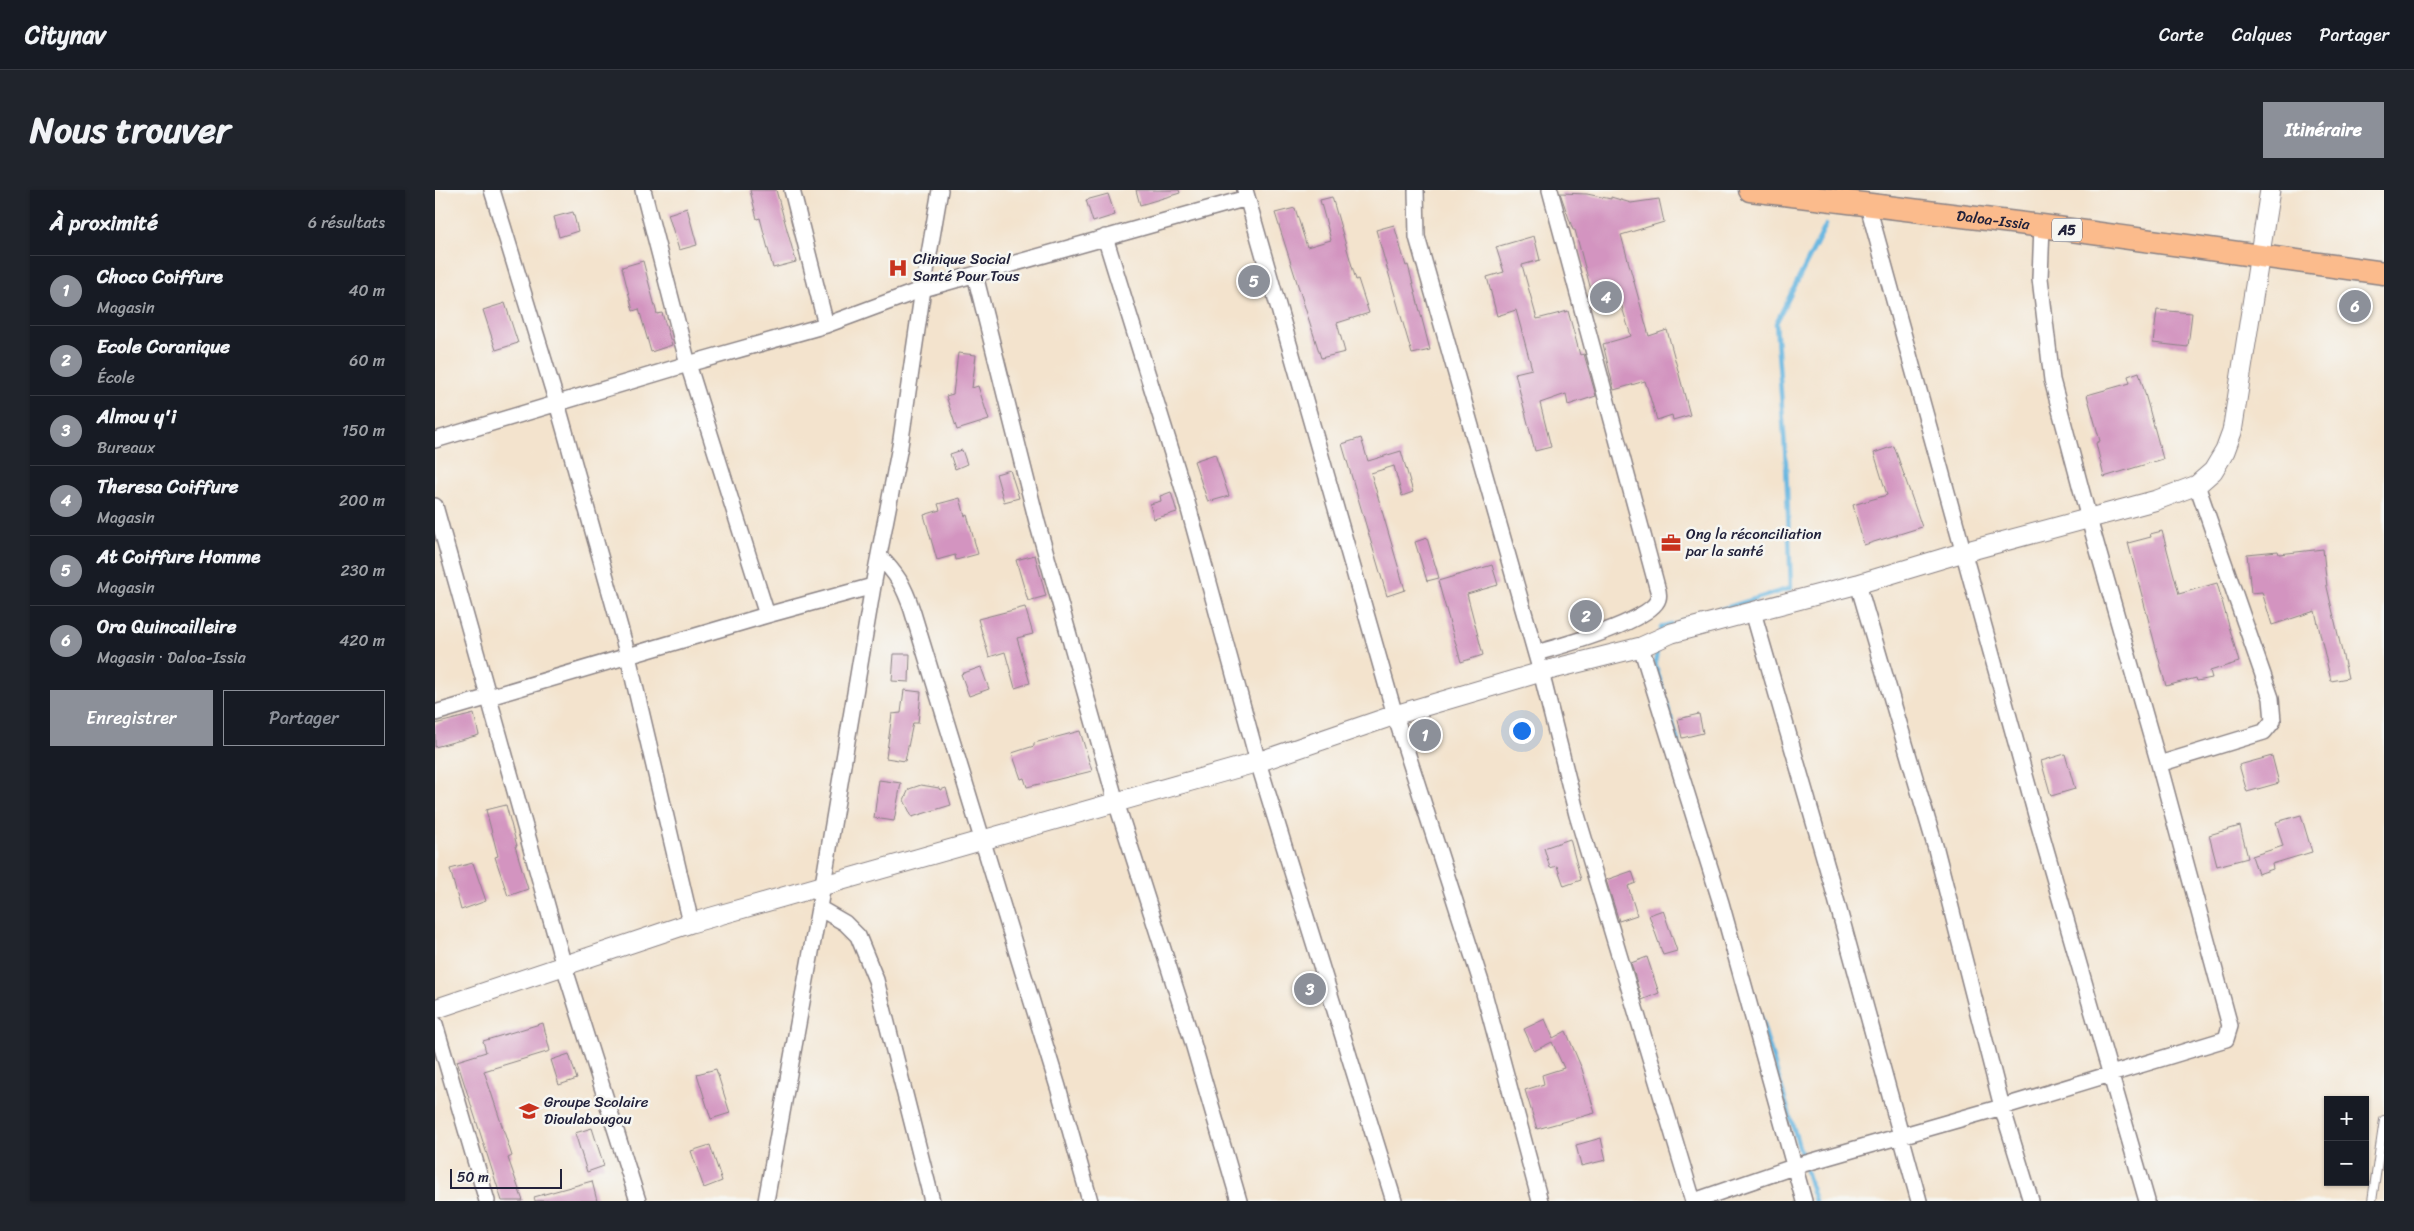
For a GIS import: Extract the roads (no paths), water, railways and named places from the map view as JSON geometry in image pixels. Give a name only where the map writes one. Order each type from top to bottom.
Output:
[{"type":"main road","name":"Daloa-Issia","points":[[1750,190],[2041,226],[2384,273]]},
{"type":"street","points":[[492,190],[557,403],[627,656],[691,923]]},
{"type":"street","points":[[643,190],[688,364],[767,615]]},
{"type":"street","points":[[792,190],[827,325]]},
{"type":"street","points":[[764,1200],[819,908],[873,586],[900,446],[923,290],[941,190]]},
{"type":"street","points":[[1416,190],[1417,237],[1536,653],[1577,816],[1650,1051],[1694,1201],[1795,1166],[2002,1107],[2226,1039],[2230,1026],[2052,380],[2040,278],[2041,226]]},
{"type":"street","points":[[1536,653],[1595,636],[1651,608],[1658,599],[1657,587],[1550,190]]},
{"type":"street","points":[[435,1009],[691,923],[1258,762],[1395,715],[1541,672],[1645,645],[1669,634],[1858,584],[1964,552],[2157,500],[2197,485],[2213,470],[2225,451],[2232,432],[2270,190]]},
{"type":"street","points":[[435,440],[688,364],[827,325],[923,290],[1246,194],[1395,715],[1481,982],[1540,1201]]},
{"type":"street","points":[[1868,206],[2109,1074],[2147,1201]]},
{"type":"street","points":[[1105,237],[1185,495],[1258,762],[1394,1201]]},
{"type":"street","points":[[975,275],[1037,522],[1116,802],[1192,1040],[1239,1201]]},
{"type":"street","points":[[2159,764],[2264,732],[2273,721],[2271,698],[2197,485]]},
{"type":"street","points":[[435,506],[564,966],[638,1201]]},
{"type":"street","points":[[879,556],[895,573],[905,589],[983,841],[1090,1201]]},
{"type":"street","points":[[1858,584],[1936,849],[2002,1107],[2031,1201]]},
{"type":"street","points":[[435,713],[767,615],[873,586]]},
{"type":"street","points":[[1753,612],[1919,1201]]},
{"type":"street","points":[[1645,645],[1721,903],[1804,1201]]},
{"type":"street","points":[[819,908],[845,923],[858,936],[871,966],[932,1201]]},
{"type":"street","points":[[435,1024],[487,1201]]},
{"type":"lane","points":[[2372,1201],[2384,1120]]},
{"type":"waterway","points":[[1679,622],[1791,588],[1786,463],[1776,323],[1826,225]]},
{"type":"waterway","points":[[1660,633],[1661,627],[1671,624]]},
{"type":"waterway","points":[[1658,646],[1655,663],[1681,752]]},
{"type":"waterway","points":[[1760,1015],[1815,1201]]},
{"type":"place","name":"Clinique Social Santé Pour Tous","points":[[898,268]]},
{"type":"place","name":"At Coiffure Homme","points":[[1254,281]]},
{"type":"place","name":"Theresa Coiffure","points":[[1606,297]]},
{"type":"place","name":"Ora Quincailleire","points":[[2355,306]]},
{"type":"place","name":"Ong la réconciliation par la santé","points":[[1671,543]]},
{"type":"place","name":"Ecole Coranique","points":[[1586,616]]},
{"type":"place","name":"Choco Coiffure","points":[[1425,735]]},
{"type":"place","name":"Almou y'i","points":[[1310,989]]},
{"type":"place","name":"Groupe Scolaire Dioulabougou","points":[[529,1111]]}]
